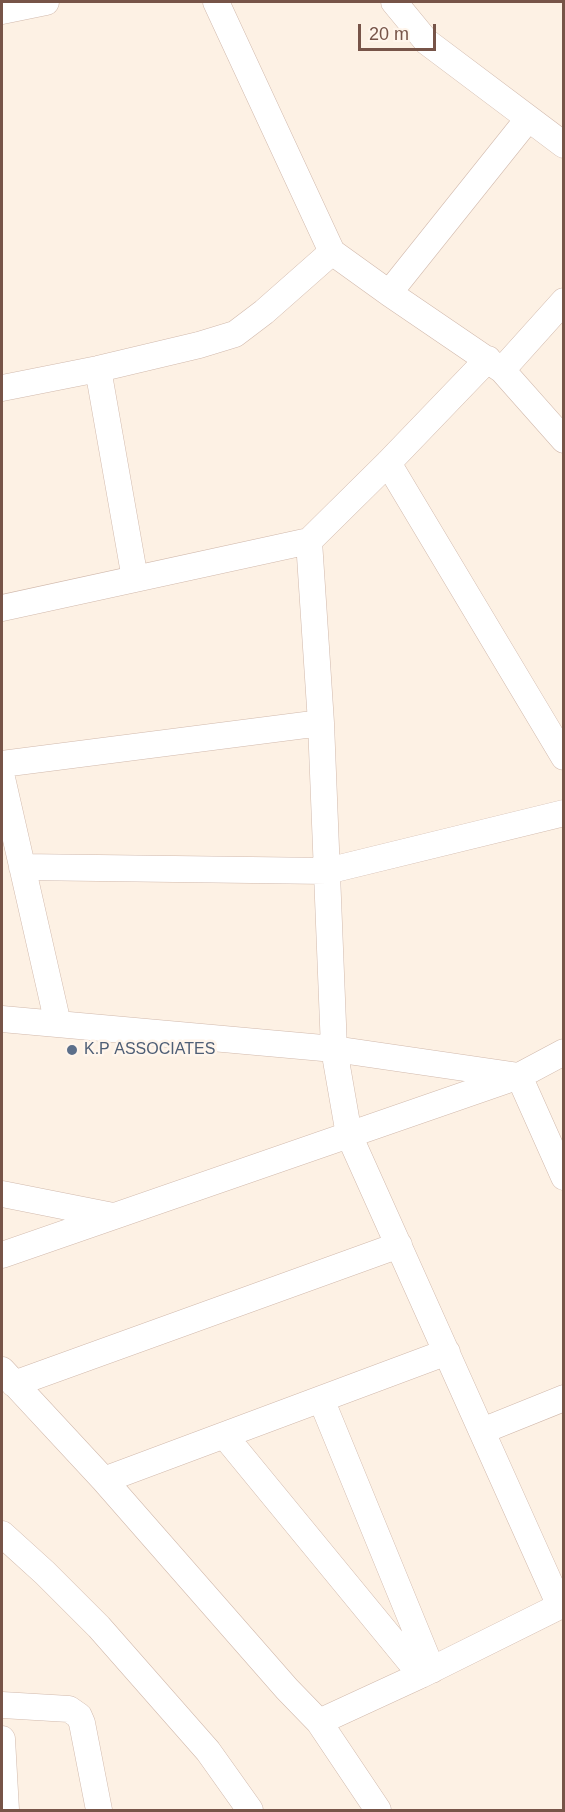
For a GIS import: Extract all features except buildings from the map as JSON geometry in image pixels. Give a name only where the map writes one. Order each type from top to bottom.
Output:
[{"type":"street","points":[[2,11],[46,2]]},
{"type":"street","points":[[216,2],[332,252],[495,365],[564,440]]},
{"type":"street","points":[[394,2],[427,42],[564,145]]},
{"type":"street","points":[[388,293],[528,119]]},
{"type":"street","points":[[2,388],[98,369],[235,334],[264,312],[332,252]]},
{"type":"street","points":[[2,608],[309,541],[388,463],[564,301]]},
{"type":"street","points":[[98,369],[135,579]]},
{"type":"street","points":[[388,463],[564,757]]},
{"type":"street","points":[[309,541],[321,723],[334,1049],[349,1135],[562,1605],[319,1722]]},
{"type":"street","points":[[2,764],[321,723]]},
{"type":"street","points":[[2,778],[58,1024]]},
{"type":"street","points":[[22,867],[327,871],[564,813]]},
{"type":"street","points":[[2,1019],[334,1049],[519,1076]]},
{"type":"street","points":[[2,1255],[519,1076],[564,1052]]},
{"type":"street","points":[[519,1076],[564,1178]]},
{"type":"street","points":[[2,1194],[115,1216]]},
{"type":"street","points":[[378,1810],[319,1722],[287,1689],[104,1480],[8,1377],[399,1245]]},
{"type":"street","points":[[104,1480],[447,1352]]},
{"type":"street","points":[[482,1431],[564,1398]]},
{"type":"street","points":[[321,1399],[426,1672]]},
{"type":"street","points":[[224,1435],[426,1672]]},
{"type":"street","points":[[2,1534],[99,1627],[208,1751],[250,1810]]},
{"type":"street","points":[[2,1705],[69,1709],[79,1716],[99,1810]]},
{"type":"street","points":[[2,1739],[6,1810]]},
{"type":"place","name":"K.P ASSOCIATES","points":[[72,1050]]}]
